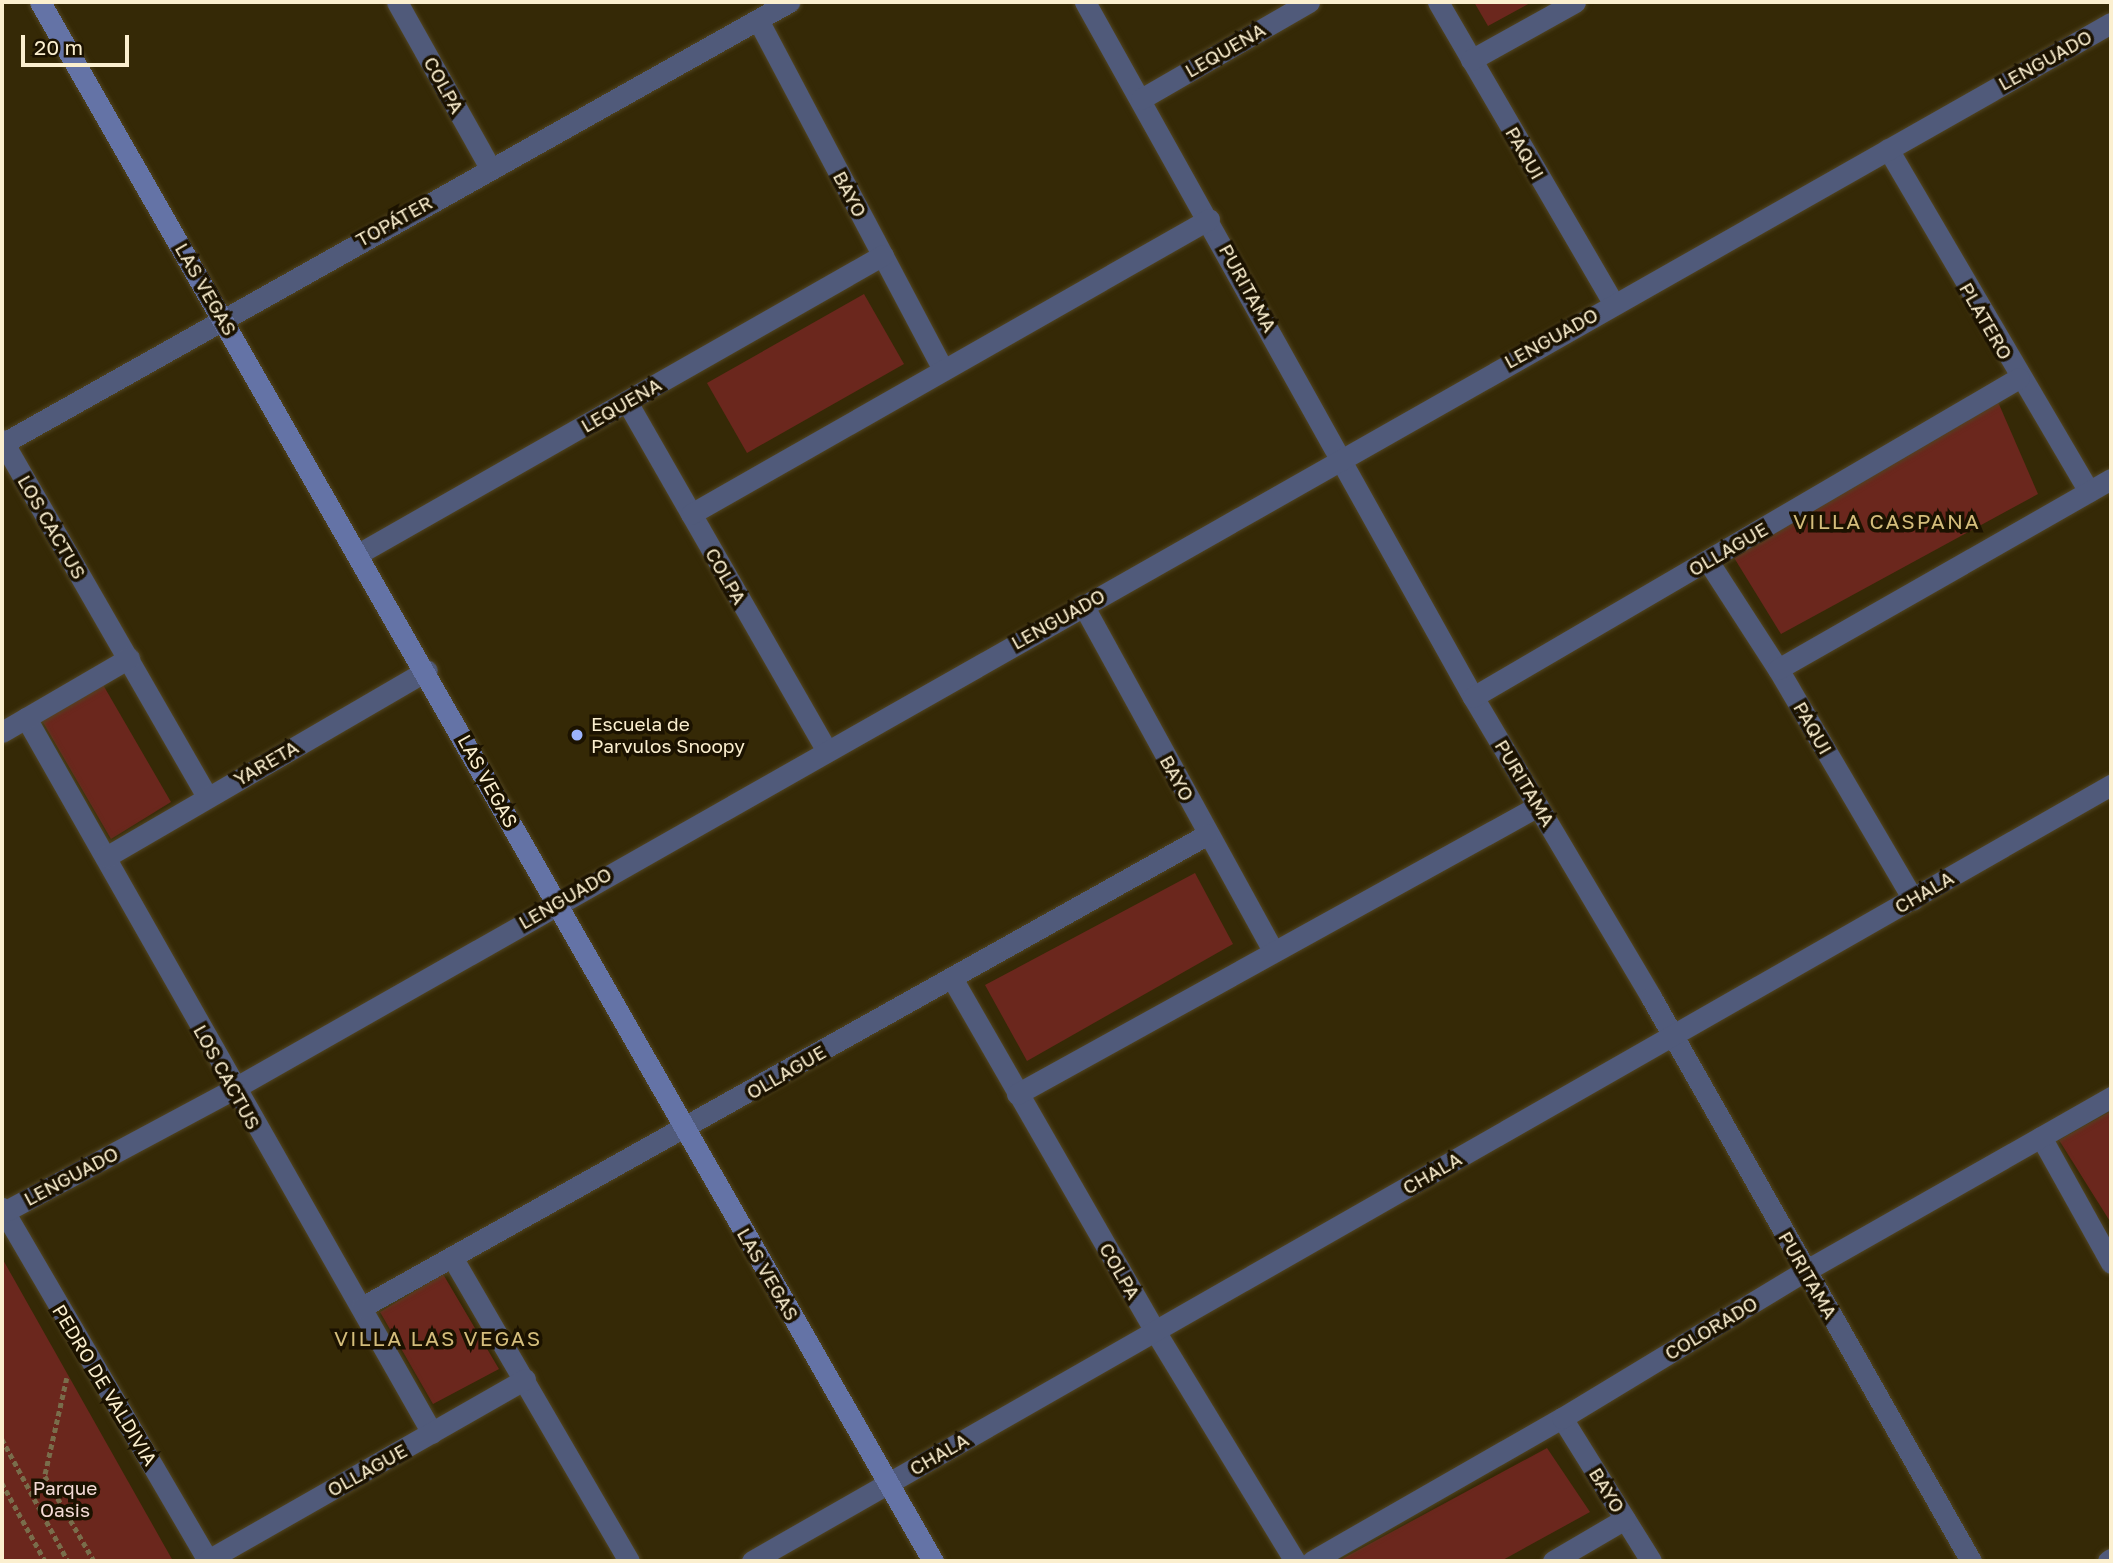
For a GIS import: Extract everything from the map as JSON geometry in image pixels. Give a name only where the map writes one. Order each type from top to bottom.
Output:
[{"type":"main road","name":"LAS VEGAS","points":[[40,2],[427,670],[555,903],[933,1561]]},
{"type":"street","name":"COLPA","points":[[397,2],[490,168]]},
{"type":"street","name":"TOPÁTER","points":[[2,442],[222,316],[789,2]]},
{"type":"street","name":"PURITAMA","points":[[1085,2],[1342,456],[1473,696],[1672,1036],[1971,1561]]},
{"type":"street","name":"LEQUENA","points":[[1141,99],[1309,2]]},
{"type":"street","name":"PAQUI","points":[[1438,2],[1613,303]]},
{"type":"street","points":[[1471,60],[1575,2]]},
{"type":"street","name":"BAYO","points":[[758,20],[943,369]]},
{"type":"street","name":"LENGUADO","points":[[3,1210],[233,1089],[1342,456],[2111,23]]},
{"type":"street","name":"PLATERO","points":[[1888,149],[2019,378],[2089,491]]},
{"type":"street","points":[[691,514],[1209,219]]},
{"type":"street","name":"LEQUENA","points":[[358,554],[883,254]]},
{"type":"street","name":"OLLAGUE","points":[[1473,696],[2019,378]]},
{"type":"street","name":"COLPA","points":[[627,402],[826,750]]},
{"type":"street","name":"LOS CACTUS","points":[[2,442],[207,797]]},
{"type":"street","points":[[1778,669],[2111,479]]},
{"type":"street","name":"PAQUI","points":[[1708,561],[1778,669],[1913,898]]},
{"type":"street","name":"BAYO","points":[[1083,605],[1273,950]]},
{"type":"street","points":[[2,732],[129,659]]},
{"type":"street","name":"YARETA","points":[[106,857],[427,670]]},
{"type":"street","name":"LOS CACTUS","points":[[26,718],[106,857],[233,1089],[362,1307],[432,1433]]},
{"type":"street","name":"CHALA","points":[[752,1561],[2111,785]]},
{"type":"street","points":[[1017,1094],[1273,950],[1538,806]]},
{"type":"street","name":"OLLAGUE","points":[[362,1307],[684,1130],[1208,834]]},
{"type":"street","name":"COLPA","points":[[952,978],[1155,1331],[1295,1561]]},
{"type":"street","name":"COLORADO","points":[[1312,1561],[1562,1418],[1805,1271],[2111,1097]]},
{"type":"street","points":[[2041,1137],[2109,1256]]},
{"type":"street","name":"PEDRO DE VALDIVIA","points":[[3,1210],[208,1560]]},
{"type":"street","points":[[452,1257],[629,1561]]},
{"type":"street","name":"OLLAGUE","points":[[208,1560],[525,1379]]},
{"type":"street","name":"BAYO","points":[[1562,1418],[1651,1561]]},
{"type":"street","points":[[1553,1561],[1625,1519]]},
{"type":"path","points":[[69,1369],[45,1476],[94,1561]]},
{"type":"path","points":[[2,1439],[68,1561]]},
{"type":"path","points":[[2,1483],[45,1561]]},
{"type":"green space","points":[[1474,2],[1532,2],[1488,26]]},
{"type":"green space","points":[[864,294],[904,364],[747,453],[707,383]]},
{"type":"green space","points":[[1998,402],[2038,494],[1781,634],[1733,556]]},
{"type":"green space","points":[[102,683],[171,802],[111,839],[41,719]]},
{"type":"green space","points":[[1195,873],[1233,944],[1027,1061],[985,985]]},
{"type":"green space","points":[[2111,1111],[2111,1223],[2059,1140]]},
{"type":"green space","name":"Parque Oasis","points":[[2,1258],[173,1561],[2,1561]]},
{"type":"green space","points":[[443,1274],[499,1369],[433,1404],[380,1312]]},
{"type":"green space","points":[[1547,1448],[1590,1512],[1501,1561],[1338,1561]]},
{"type":"place","name":"Escuela de Parvulos Snoopy","points":[[577,735]]},
{"type":"district","name":"VILLA CASPANA","points":[[1887,521]]},
{"type":"district","name":"VILLA LAS VEGAS","points":[[438,1338]]}]
